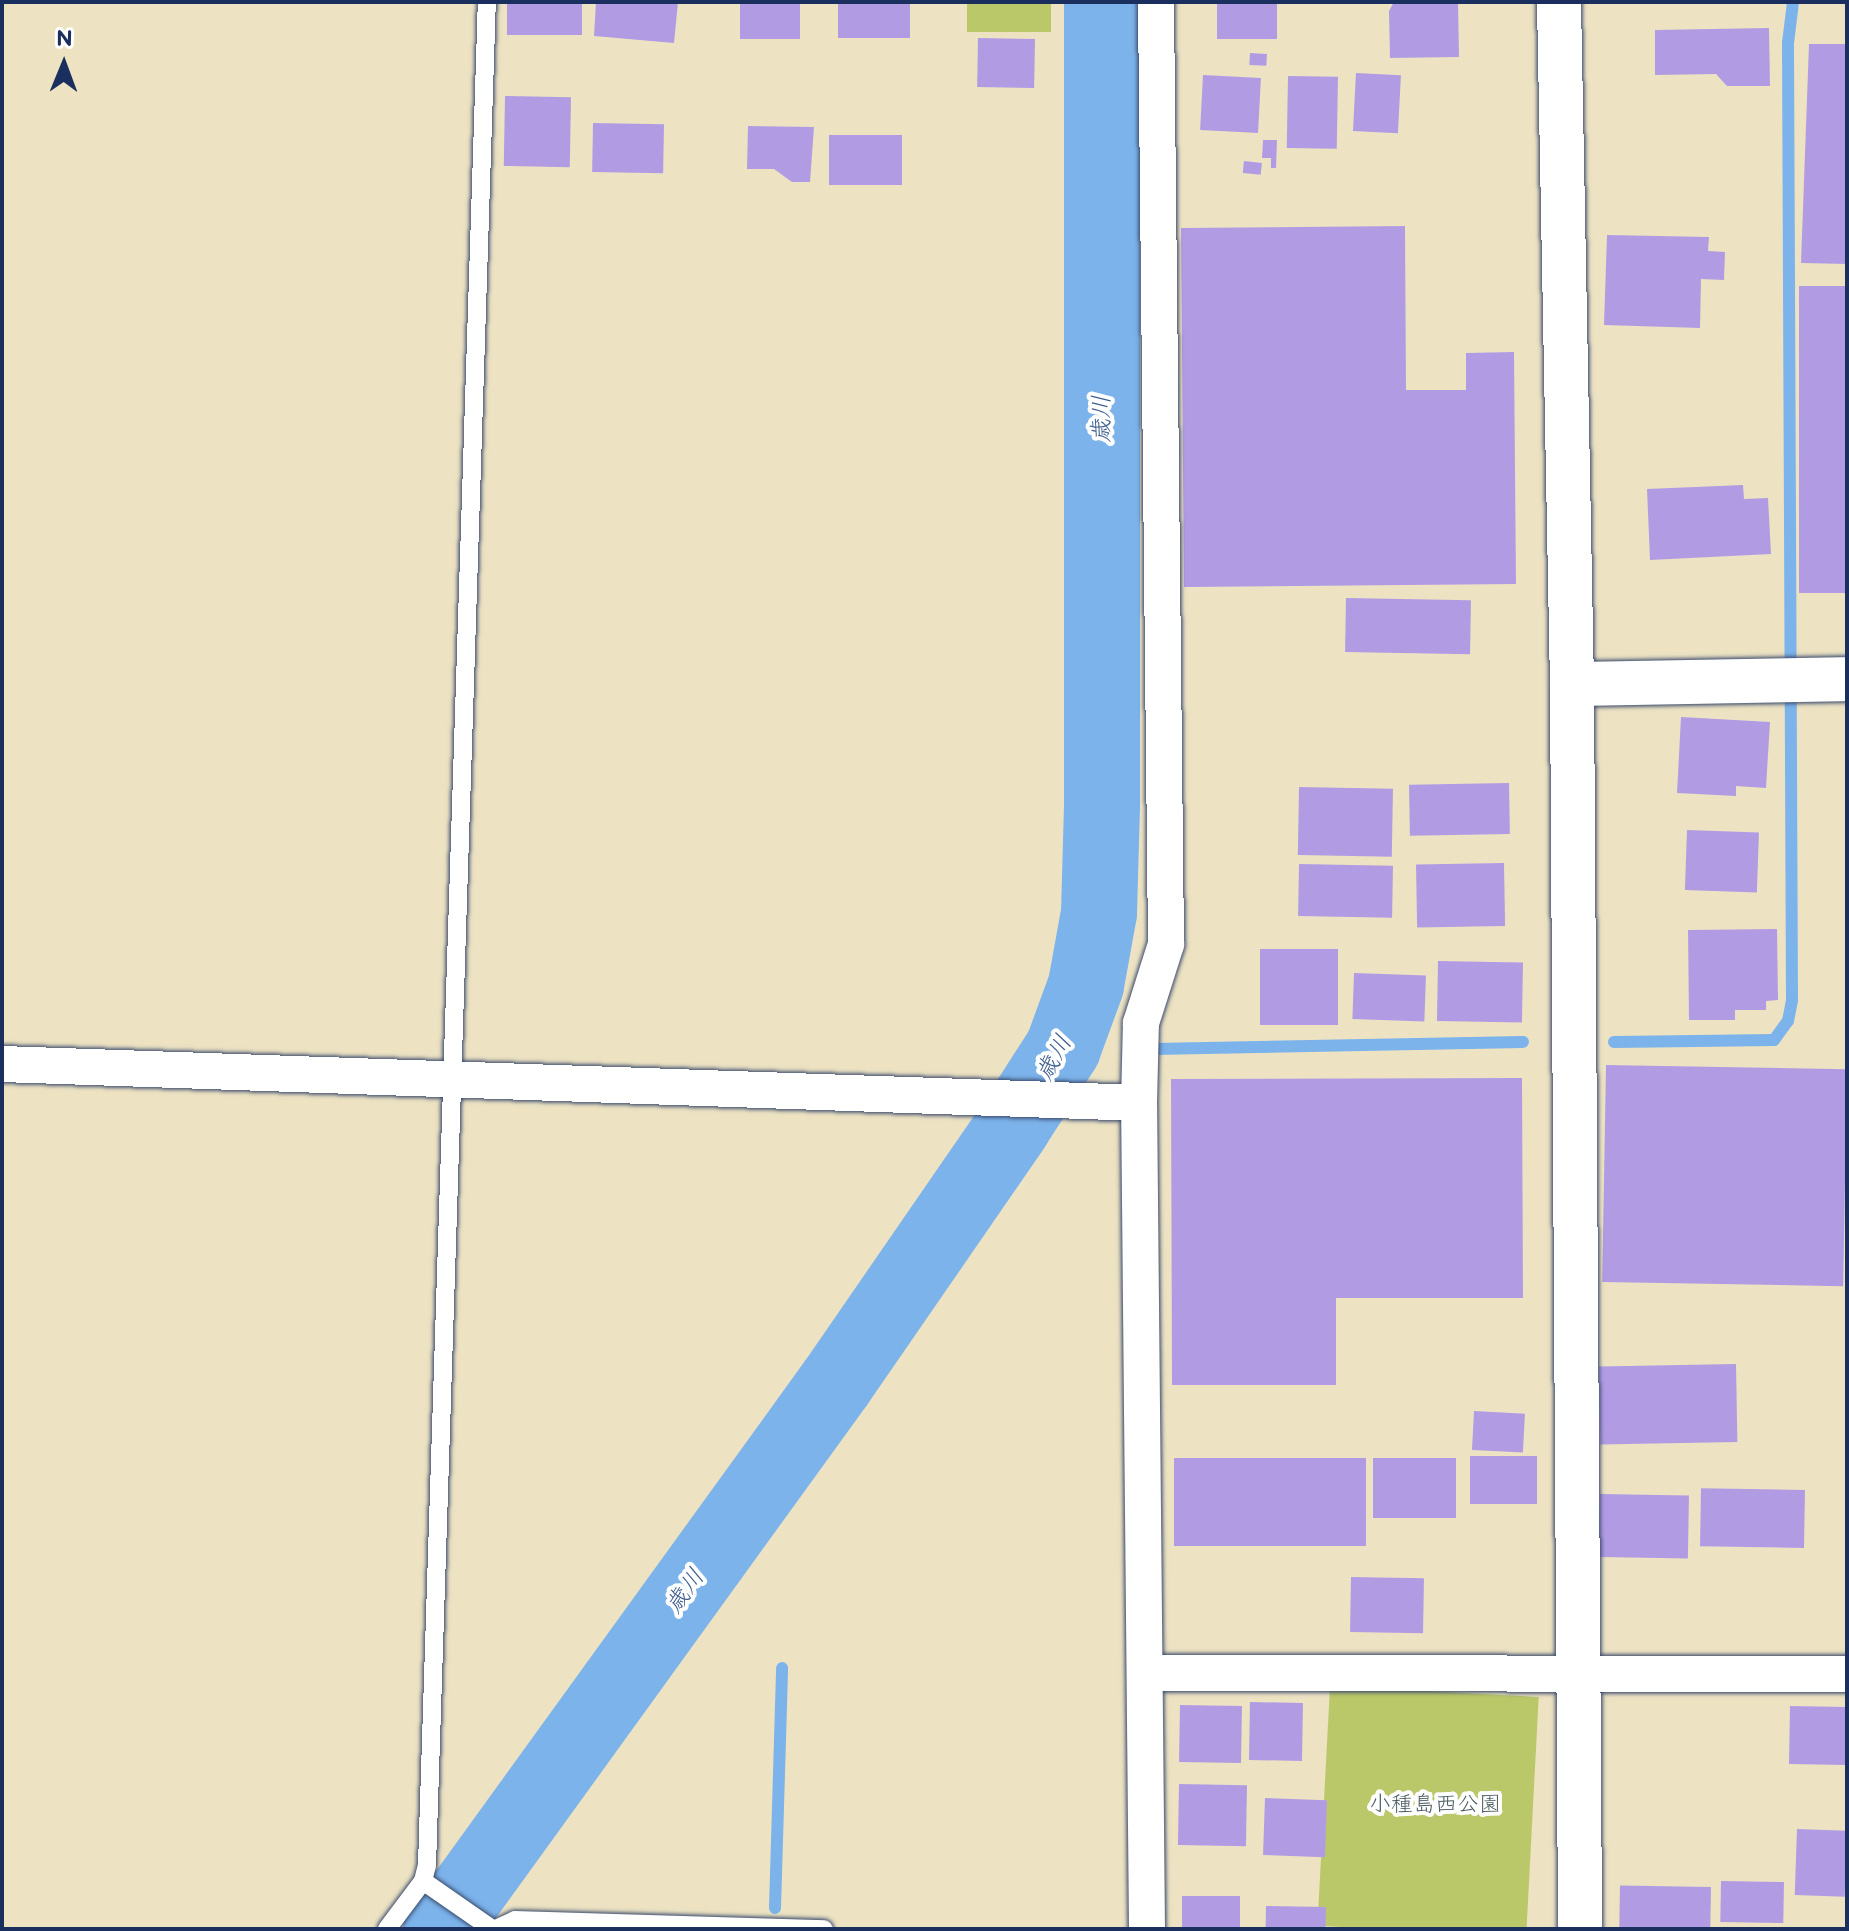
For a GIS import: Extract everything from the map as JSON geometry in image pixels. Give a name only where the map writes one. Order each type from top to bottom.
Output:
[{"type":"street","points":[[1147,1929],[1147,1673],[1139,1103],[1141,1023],[1166,944],[1156,2]]},
{"type":"street","points":[[1559,2],[1572,684],[1580,1929]]},
{"type":"street","points":[[1572,684],[1847,679]]},
{"type":"street","points":[[2,1064],[1139,1103]]},
{"type":"street","points":[[1147,1673],[1578,1678],[1847,1674]]},
{"type":"lane","points":[[387,1929],[423,1881],[487,2]]},
{"type":"lane","points":[[423,1881],[489,1926],[515,1920],[824,1929]]},
{"type":"green space","points":[[967,2],[1051,2],[1051,32],[967,32]]},
{"type":"green space","name":"小種島西公園","points":[[1330,1686],[1539,1697],[1527,1929],[1317,1926]]},
{"type":"building","points":[[507,2],[582,2],[582,35],[507,35]]},
{"type":"building","points":[[596,2],[678,2],[674,43],[594,36]]},
{"type":"building","points":[[740,2],[800,2],[800,39],[740,39]]},
{"type":"building","points":[[838,2],[910,2],[910,38],[838,38]]},
{"type":"building","points":[[1217,2],[1277,2],[1277,39],[1217,39]]},
{"type":"building","points":[[1394,2],[1458,2],[1459,57],[1390,58],[1389,11]]},
{"type":"building","points":[[1769,28],[1770,86],[1727,86],[1716,74],[1655,75],[1655,30]]},
{"type":"building","points":[[978,38],[1035,39],[1034,88],[977,87]]},
{"type":"building","points":[[1809,44],[1847,44],[1847,264],[1801,263]]},
{"type":"building","points":[[1250,53],[1267,54],[1266,66],[1249,65]]},
{"type":"building","points":[[1356,73],[1401,75],[1398,133],[1353,131]]},
{"type":"building","points":[[1203,75],[1261,78],[1258,133],[1200,130]]},
{"type":"building","points":[[1288,76],[1338,77],[1337,149],[1287,148]]},
{"type":"building","points":[[505,96],[571,97],[570,167],[504,166]]},
{"type":"building","points":[[593,123],[664,124],[663,173],[592,172]]},
{"type":"building","points":[[748,126],[814,127],[810,182],[792,182],[774,169],[747,169]]},
{"type":"building","points":[[829,135],[902,135],[902,185],[829,185]]},
{"type":"building","points":[[1263,140],[1277,140],[1276,168],[1271,168],[1271,158],[1262,158]]},
{"type":"building","points":[[1244,161],[1262,163],[1261,175],[1243,173]]},
{"type":"building","points":[[1405,226],[1406,390],[1466,390],[1466,353],[1514,352],[1516,584],[1184,587],[1181,228]]},
{"type":"building","points":[[1607,235],[1709,237],[1708,251],[1725,252],[1724,280],[1701,279],[1700,328],[1604,325]]},
{"type":"building","points":[[1799,286],[1847,286],[1847,593],[1799,593]]},
{"type":"building","points":[[1743,485],[1744,499],[1768,498],[1771,554],[1650,560],[1647,489]]},
{"type":"building","points":[[1346,598],[1471,600],[1470,654],[1345,652]]},
{"type":"building","points":[[1681,717],[1770,722],[1766,788],[1736,786],[1736,796],[1677,793]]},
{"type":"building","points":[[1509,783],[1510,834],[1410,836],[1409,785]]},
{"type":"building","points":[[1299,787],[1393,789],[1392,857],[1298,855]]},
{"type":"building","points":[[1687,830],[1759,833],[1757,892],[1685,890]]},
{"type":"building","points":[[1504,863],[1505,926],[1417,928],[1416,865]]},
{"type":"building","points":[[1299,864],[1393,866],[1392,918],[1298,916]]},
{"type":"building","points":[[1777,929],[1778,1000],[1766,1001],[1766,1010],[1735,1010],[1735,1020],[1689,1020],[1688,930]]},
{"type":"building","points":[[1260,949],[1338,949],[1338,1025],[1260,1025]]},
{"type":"building","points":[[1438,961],[1523,962],[1522,1022],[1437,1021]]},
{"type":"building","points":[[1354,973],[1426,976],[1424,1021],[1352,1019]]},
{"type":"building","points":[[1606,1065],[1847,1069],[1843,1286],[1602,1282]]},
{"type":"building","points":[[1522,1078],[1523,1298],[1336,1298],[1336,1385],[1172,1385],[1171,1079]]},
{"type":"building","points":[[1736,1364],[1737,1442],[1600,1444],[1599,1366]]},
{"type":"building","points":[[1474,1411],[1525,1414],[1523,1453],[1472,1450]]},
{"type":"building","points":[[1470,1456],[1537,1456],[1537,1504],[1470,1504]]},
{"type":"building","points":[[1174,1458],[1366,1458],[1366,1546],[1174,1546]]},
{"type":"building","points":[[1373,1458],[1456,1458],[1456,1518],[1373,1518]]},
{"type":"building","points":[[1701,1488],[1805,1490],[1804,1548],[1700,1546]]},
{"type":"building","points":[[1600,1494],[1689,1496],[1688,1559],[1599,1557]]},
{"type":"building","points":[[1351,1577],[1424,1578],[1423,1633],[1350,1632]]},
{"type":"building","points":[[1250,1702],[1303,1703],[1302,1761],[1249,1760]]},
{"type":"building","points":[[1180,1705],[1242,1706],[1241,1763],[1179,1762]]},
{"type":"building","points":[[1790,1706],[1847,1707],[1846,1765],[1789,1764]]},
{"type":"building","points":[[1179,1784],[1247,1785],[1246,1846],[1178,1845]]},
{"type":"building","points":[[1265,1798],[1327,1800],[1325,1857],[1263,1855]]},
{"type":"building","points":[[1797,1829],[1847,1831],[1845,1897],[1795,1895]]},
{"type":"building","points":[[1721,1881],[1784,1882],[1783,1923],[1720,1922]]},
{"type":"building","points":[[1620,1885],[1711,1887],[1710,1929],[1619,1927]]},
{"type":"building","points":[[1182,1896],[1240,1896],[1240,1929],[1182,1929]]},
{"type":"building","points":[[1266,1906],[1326,1907],[1326,1929],[1266,1929]]},
{"type":"waterway","name":"歳川","points":[[441,1929],[836,1383],[1013,1126],[1063,1048],[1086,985],[1099,913],[1102,804],[1102,2]]},
{"type":"waterway","points":[[1614,1042],[1774,1040],[1788,1021],[1792,1001],[1788,43],[1793,2]]},
{"type":"waterway","points":[[1154,1049],[1523,1042]]},
{"type":"waterway","points":[[775,1908],[782,1668]]}]
